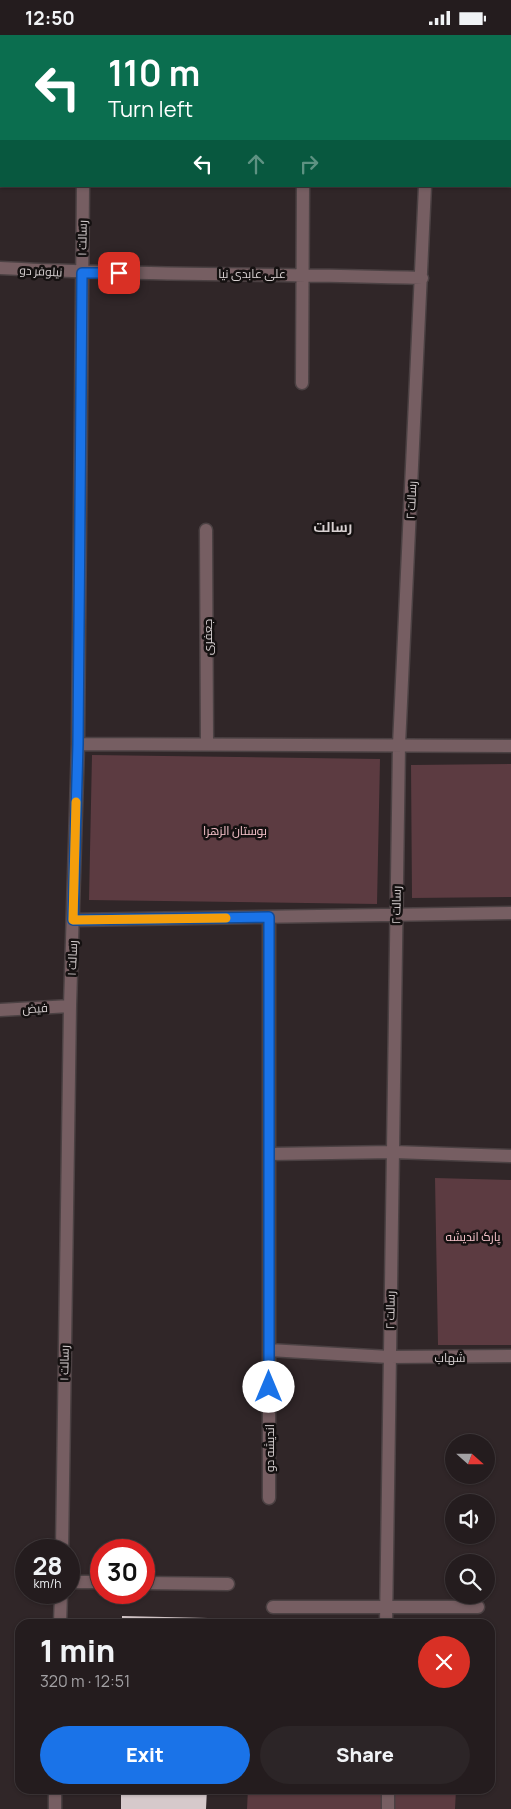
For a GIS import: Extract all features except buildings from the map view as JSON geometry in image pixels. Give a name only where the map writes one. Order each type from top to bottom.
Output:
[{"type":"street","name":"رسالت ۱","points":[[62,1539],[70,1006],[78,744],[83,187]]},
{"type":"street","points":[[302,383],[303,187]]},
{"type":"street","name":"رسالت ۲","points":[[386,1619],[399,745],[425,187]]},
{"type":"street","name":"نیلوفر دو","points":[[0,268],[82,273]]},
{"type":"street","name":"علی عابدی نیا","points":[[82,273],[304,273],[422,278]]},
{"type":"street","name":"جعفری","points":[[206,530],[207,744]]},
{"type":"street","points":[[78,744],[511,746]]},
{"type":"street","points":[[73,920],[511,913]]},
{"type":"street","name":"اندیشه دو","points":[[268,1498],[269,917]]},
{"type":"street","name":"فیض","points":[[0,1010],[70,1006]]},
{"type":"street","points":[[269,1154],[393,1152],[511,1156]]},
{"type":"street","name":"شهاب","points":[[269,1350],[389,1357],[511,1356]]},
{"type":"street","points":[[155,1583],[228,1584]]},
{"type":"street","points":[[60,1619],[61,1604]]},
{"type":"street","points":[[273,1607],[478,1607]]},
{"type":"street","points":[[54,1809],[55,1794]]},
{"type":"street","points":[[388,1794],[388,1809]]},
{"type":"green space","name":"بوستان الزهرا","points":[[92,755],[380,759],[377,904],[89,900]]},
{"type":"green space","points":[[511,764],[511,897],[412,898],[411,765]]},
{"type":"green space","name":"پارک اندیشه","points":[[435,1178],[511,1180],[511,1345],[438,1345]]},
{"type":"green space","points":[[248,1794],[456,1794],[455,1809],[247,1809]]},
{"type":"slow traffic","points":[[76,802],[73,920],[226,918]]},
{"type":"district","name":"رسالت","points":[[333,526]]},
{"type":"route","points":[[119,273],[82,273],[78,744],[73,920],[269,917],[269,1387]]}]
